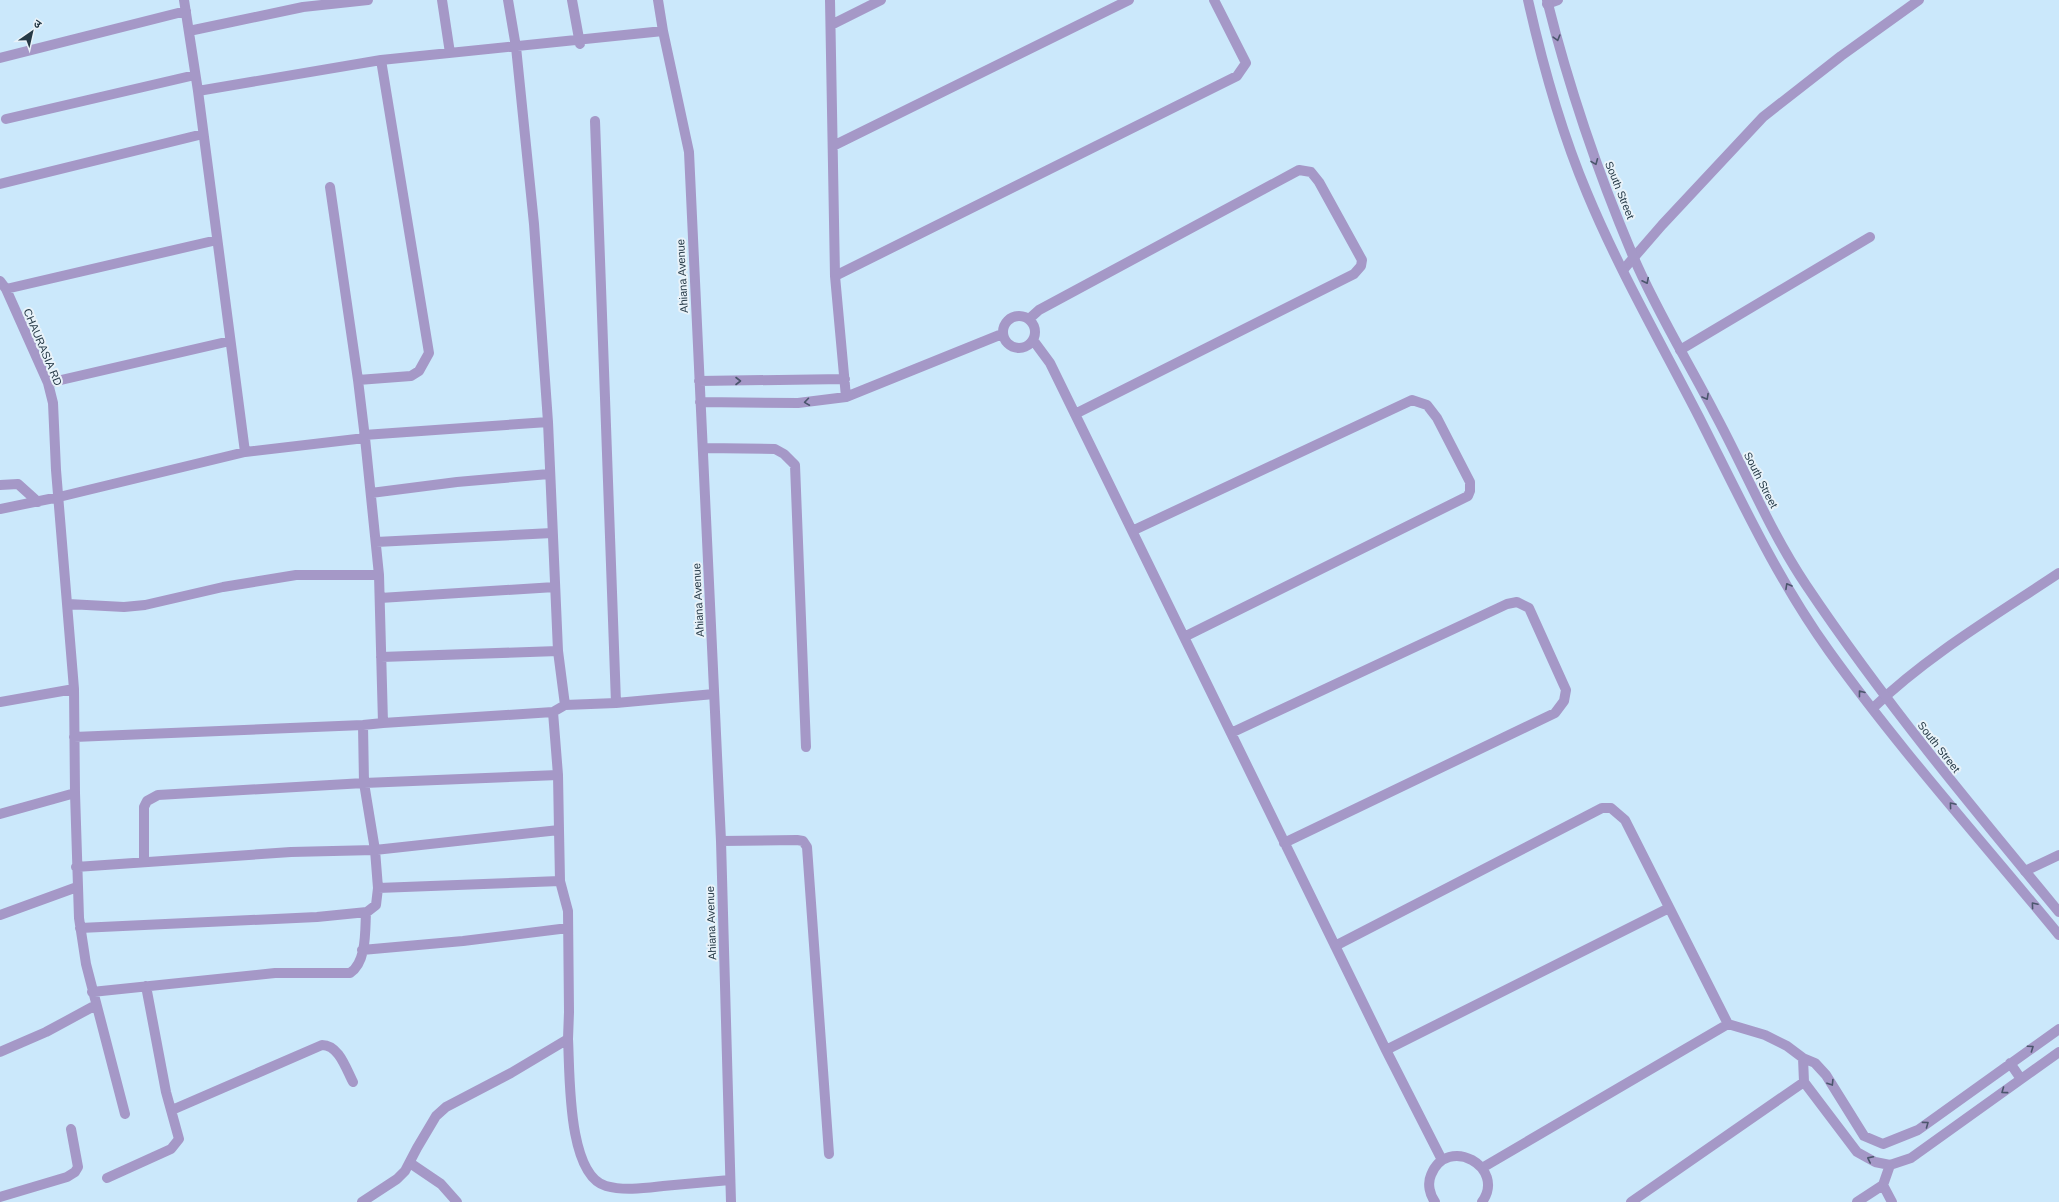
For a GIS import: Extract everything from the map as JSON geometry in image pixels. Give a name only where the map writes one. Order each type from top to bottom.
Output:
[{"type":"street","points":[[184,0],[198,91],[245,452]]},
{"type":"street","points":[[189,31],[303,7],[368,0]]},
{"type":"street","points":[[442,0],[450,53]]},
{"type":"street","points":[[508,0],[516,47],[534,224],[548,422],[549,474],[558,651],[565,705]]},
{"type":"street","points":[[572,0],[579,42]]},
{"type":"street","name":"Ahiana Avenue","points":[[658,0],[662,31],[688,152],[721,841],[731,1202]]},
{"type":"street","points":[[830,0],[835,276],[846,396]]},
{"type":"street","points":[[831,25],[881,0]]},
{"type":"street","points":[[832,146],[1129,0]]},
{"type":"street","points":[[835,276],[1237,76],[1246,63],[1214,0]]},
{"type":"street","points":[[1528,0],[1568,142],[1587,193],[1623,270],[1745,508],[1792,594],[1828,650],[1873,708],[2059,935]]},
{"type":"street","points":[[1547,2],[1558,0]]},
{"type":"street","points":[[1623,270],[1662,225],[1763,117],[1841,56],[1919,0]]},
{"type":"street","name":"South Street","points":[[1547,2],[1575,104],[1590,147],[1634,258],[1680,350],[1715,413],[1756,499],[1805,584],[1885,696],[1933,760],[2059,912]]},
{"type":"street","points":[[0,58],[186,11]]},
{"type":"street","points":[[198,91],[381,60],[579,42],[662,31]]},
{"type":"street","points":[[358,380],[411,376],[419,370],[429,353],[381,60]]},
{"type":"street","points":[[6,119],[195,75]]},
{"type":"street","points":[[595,121],[616,703]]},
{"type":"street","points":[[0,184],[203,134]]},
{"type":"street","points":[[1029,319],[1039,310],[1299,170],[1311,172],[1319,182],[1362,260],[1361,266],[1354,274],[1075,414]]},
{"type":"street","points":[[330,187],[358,380],[376,542],[380,598],[383,723]]},
{"type":"street","points":[[1680,350],[1870,237]]},
{"type":"street","points":[[3,285],[217,240]]},
{"type":"street","name":"CHAURASIA RD","points":[[3,285],[48,383],[52,402],[56,470],[74,689],[76,867],[80,928],[92,992],[125,1114]]},
{"type":"street","points":[[1023,316],[1029,319],[1035,329],[1033,340],[1029,344],[1018,348],[1008,344],[1002,334],[1003,328],[1010,318],[1023,316]]},
{"type":"street","points":[[700,402],[798,403],[846,396],[1002,334]]},
{"type":"street","points":[[1033,340],[1050,363],[1284,843],[1442,1160]]},
{"type":"street","points":[[48,383],[230,341]]},
{"type":"street","points":[[699,381],[845,379]]},
{"type":"street","points":[[1132,531],[1412,400],[1427,405],[1437,418],[1470,482],[1470,491],[1468,496],[1184,637]]},
{"type":"street","points":[[0,509],[38,502],[245,452],[365,436],[548,422]]},
{"type":"street","points":[[702,448],[775,449],[784,454],[795,465],[806,747]]},
{"type":"street","points":[[371,493],[458,482],[549,474]]},
{"type":"street","points":[[0,484],[18,484],[38,502]]},
{"type":"street","points":[[376,542],[552,533]]},
{"type":"street","points":[[1873,708],[1885,696],[1949,647],[2059,573]]},
{"type":"street","points":[[68,604],[144,605],[223,587],[296,575],[379,575]]},
{"type":"street","points":[[380,598],[555,588]]},
{"type":"street","points":[[1231,733],[1507,604],[1517,602],[1529,608],[1566,690],[1564,701],[1555,713],[1284,843]]},
{"type":"street","points":[[381,657],[558,651]]},
{"type":"street","points":[[0,702],[74,689]]},
{"type":"street","points":[[74,737],[363,725],[553,712],[565,705],[616,703],[714,694]]},
{"type":"street","points":[[553,712],[558,775],[560,881],[568,911],[568,1039],[574,1129],[581,1160],[589,1175],[597,1182],[606,1186],[631,1189],[730,1180]]},
{"type":"street","points":[[80,928],[317,918],[366,912],[376,904],[378,888],[375,850],[364,783],[363,725]]},
{"type":"street","points":[[144,862],[144,807],[147,801],[158,795],[364,783],[558,775]]},
{"type":"street","points":[[0,814],[75,792]]},
{"type":"street","points":[[1335,946],[1602,808],[1611,808],[1625,820],[1728,1024],[1764,1035],[1788,1046],[1803,1058],[1815,1063],[1826,1075],[1864,1136],[1884,1144],[1918,1130],[2059,1029]]},
{"type":"street","points":[[76,867],[291,852],[375,850],[559,830]]},
{"type":"street","points":[[721,841],[798,840],[803,841],[807,847],[829,1154]]},
{"type":"street","points":[[2025,871],[2059,855]]},
{"type":"street","points":[[378,888],[560,881]]},
{"type":"street","points":[[0,915],[77,887]]},
{"type":"street","points":[[1386,1050],[1669,908]]},
{"type":"street","points":[[92,992],[274,973],[344,974],[354,970],[362,950],[366,912]]},
{"type":"street","points":[[362,950],[463,941],[568,928]]},
{"type":"street","points":[[107,1178],[171,1149],[179,1139],[166,1092],[146,986]]},
{"type":"street","points":[[0,1052],[46,1032],[96,1005]]},
{"type":"street","points":[[1482,1168],[1728,1024]]},
{"type":"street","points":[[362,1202],[397,1179],[406,1171],[436,1116],[446,1107],[511,1073],[568,1039]]},
{"type":"street","points":[[172,1110],[322,1045],[328,1045],[338,1053],[353,1082]]},
{"type":"street","points":[[1803,1058],[1804,1082],[1857,1152],[1875,1162],[1890,1165],[1910,1158],[2059,1052]]},
{"type":"street","points":[[2010,1063],[2021,1079]]},
{"type":"street","points":[[1630,1202],[1804,1082]]},
{"type":"street","points":[[0,1197],[36,1185],[67,1178],[75,1172],[78,1167],[70,1129]]},
{"type":"street","points":[[1435,1202],[1429,1188],[1430,1177],[1434,1167],[1442,1160],[1453,1156],[1464,1156],[1474,1160],[1482,1168],[1486,1177],[1487,1187],[1482,1202]]},
{"type":"street","points":[[410,1162],[441,1184],[457,1202]]},
{"type":"street","points":[[1857,1202],[1883,1185],[1890,1165]]},
{"type":"street","points":[[1883,1185],[1892,1202]]}]
